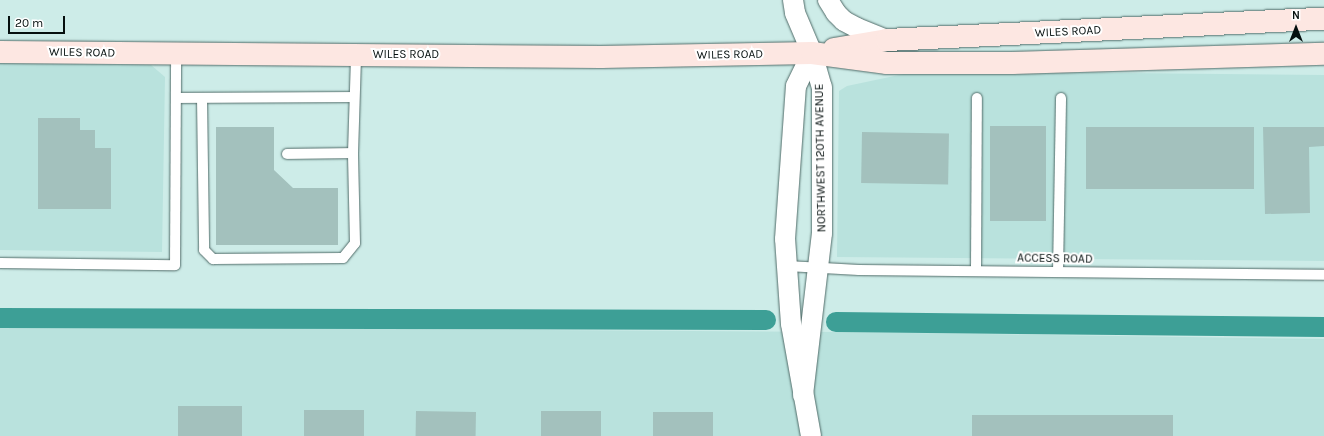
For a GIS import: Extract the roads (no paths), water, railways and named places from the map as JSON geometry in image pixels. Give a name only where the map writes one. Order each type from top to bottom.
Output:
[{"type":"street","points":[[793,0],[797,19],[812,53]]},
{"type":"street","points":[[828,0],[836,13],[844,21],[887,40]]},
{"type":"street","name":"WILES ROAD","points":[[812,53],[887,40],[1324,19]]},
{"type":"street","name":"WILES ROAD","points":[[0,52],[600,57],[812,53],[887,63],[1012,62],[1324,54]]},
{"type":"street","name":"NORTHWEST 120TH AVENUE","points":[[811,436],[791,324],[786,226],[796,86],[812,53]]},
{"type":"street","name":"NORTHWEST 120TH AVENUE","points":[[803,395],[822,233],[822,87],[812,53]]},
{"type":"lane","points":[[0,263],[176,265],[176,54]]},
{"type":"lane","points":[[202,98],[204,250],[213,259],[343,258],[355,244],[353,153],[356,55]]},
{"type":"lane","points":[[176,98],[354,97]]},
{"type":"lane","points":[[976,271],[977,98]]},
{"type":"lane","points":[[1058,272],[1061,98]]},
{"type":"lane","points":[[287,154],[353,153]]},
{"type":"lane","name":"ACCESS ROAD","points":[[787,266],[858,270],[1324,275]]},
{"type":"waterway","points":[[0,318],[766,320]]},
{"type":"waterway","points":[[836,322],[1324,327]]}]
